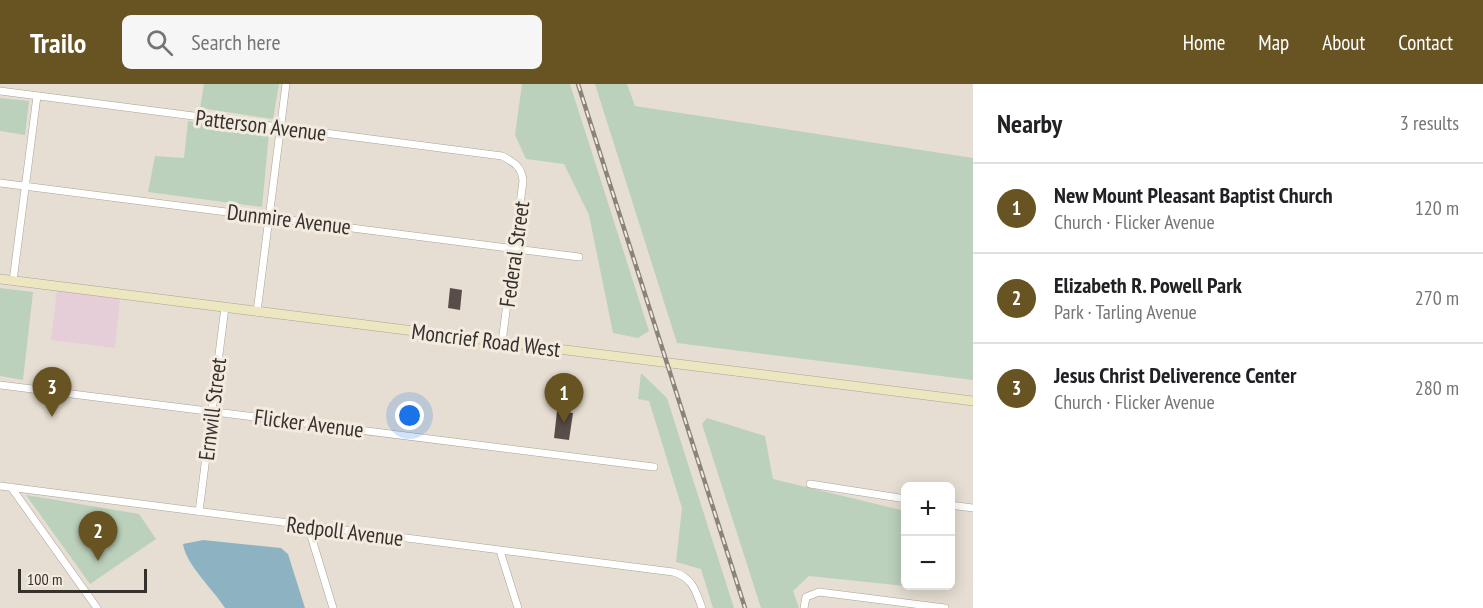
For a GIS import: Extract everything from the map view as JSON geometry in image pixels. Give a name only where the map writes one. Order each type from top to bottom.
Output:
[{"type":"street","points":[[257,312],[286,84]]},
{"type":"street","name":"Patterson Avenue","points":[[0,92],[502,156],[518,166]]},
{"type":"street","points":[[13,281],[36,96]]},
{"type":"street","name":"Federal Street","points":[[502,342],[523,181],[518,166]]},
{"type":"street","name":"Dunmire Avenue","points":[[0,183],[579,257]]},
{"type":"street","name":"Moncrief Road West","points":[[0,279],[973,401]]},
{"type":"street","name":"Ernwill Street","points":[[199,512],[225,308]]},
{"type":"street","name":"Flicker Avenue","points":[[0,384],[654,467]]},
{"type":"street","points":[[810,484],[901,498]]},
{"type":"street","name":"Redpoll Avenue","points":[[0,486],[673,572],[688,579],[697,592],[702,608]]},
{"type":"street","points":[[11,487],[98,608]]},
{"type":"street","points":[[955,506],[973,508]]},
{"type":"street","points":[[308,526],[333,608]]},
{"type":"street","points":[[500,551],[518,608]]},
{"type":"street","points":[[804,608],[806,597],[819,592],[945,608]]},
{"type":"shaded area","points":[[57,290],[120,298],[115,348],[51,340]]},
{"type":"green space","points":[[204,84],[279,84],[273,119],[200,108]]},
{"type":"green space","points":[[522,84],[570,84],[649,331],[638,338],[613,333],[589,215],[564,164],[526,159],[515,135]]},
{"type":"green space","points":[[595,84],[627,84],[635,106],[973,158],[973,380],[677,343]]},
{"type":"green space","points":[[0,98],[29,101],[25,135],[0,131]]},
{"type":"green space","points":[[188,121],[269,133],[262,207],[148,192],[155,156],[184,158]]},
{"type":"green space","points":[[0,288],[33,292],[23,380],[0,376]]},
{"type":"green space","points":[[641,373],[667,398],[734,608],[713,608],[701,569],[676,562],[682,508],[649,401],[638,399]]},
{"type":"green space","points":[[707,418],[765,436],[773,479],[901,510],[901,586],[809,576],[793,591],[799,608],[761,608],[702,424]]},
{"type":"green space","points":[[26,495],[139,514],[156,539],[90,584]]},
{"type":"water","points":[[203,540],[281,548],[288,554],[305,608],[225,608],[194,568],[185,552],[183,544]]},
{"type":"building","points":[[450,288],[462,290],[460,310],[448,308]]},
{"type":"building","points":[[557,411],[573,413],[569,440],[554,438]]},
{"type":"railway","points":[[578,84],[745,608]]},
{"type":"place","name":"Jesus Christ Deliverence Center","points":[[52,417]]},
{"type":"place","name":"New Mount Pleasant Baptist Church","points":[[564,423]]},
{"type":"place","name":"Elizabeth R. Powell Park","points":[[98,561]]}]
